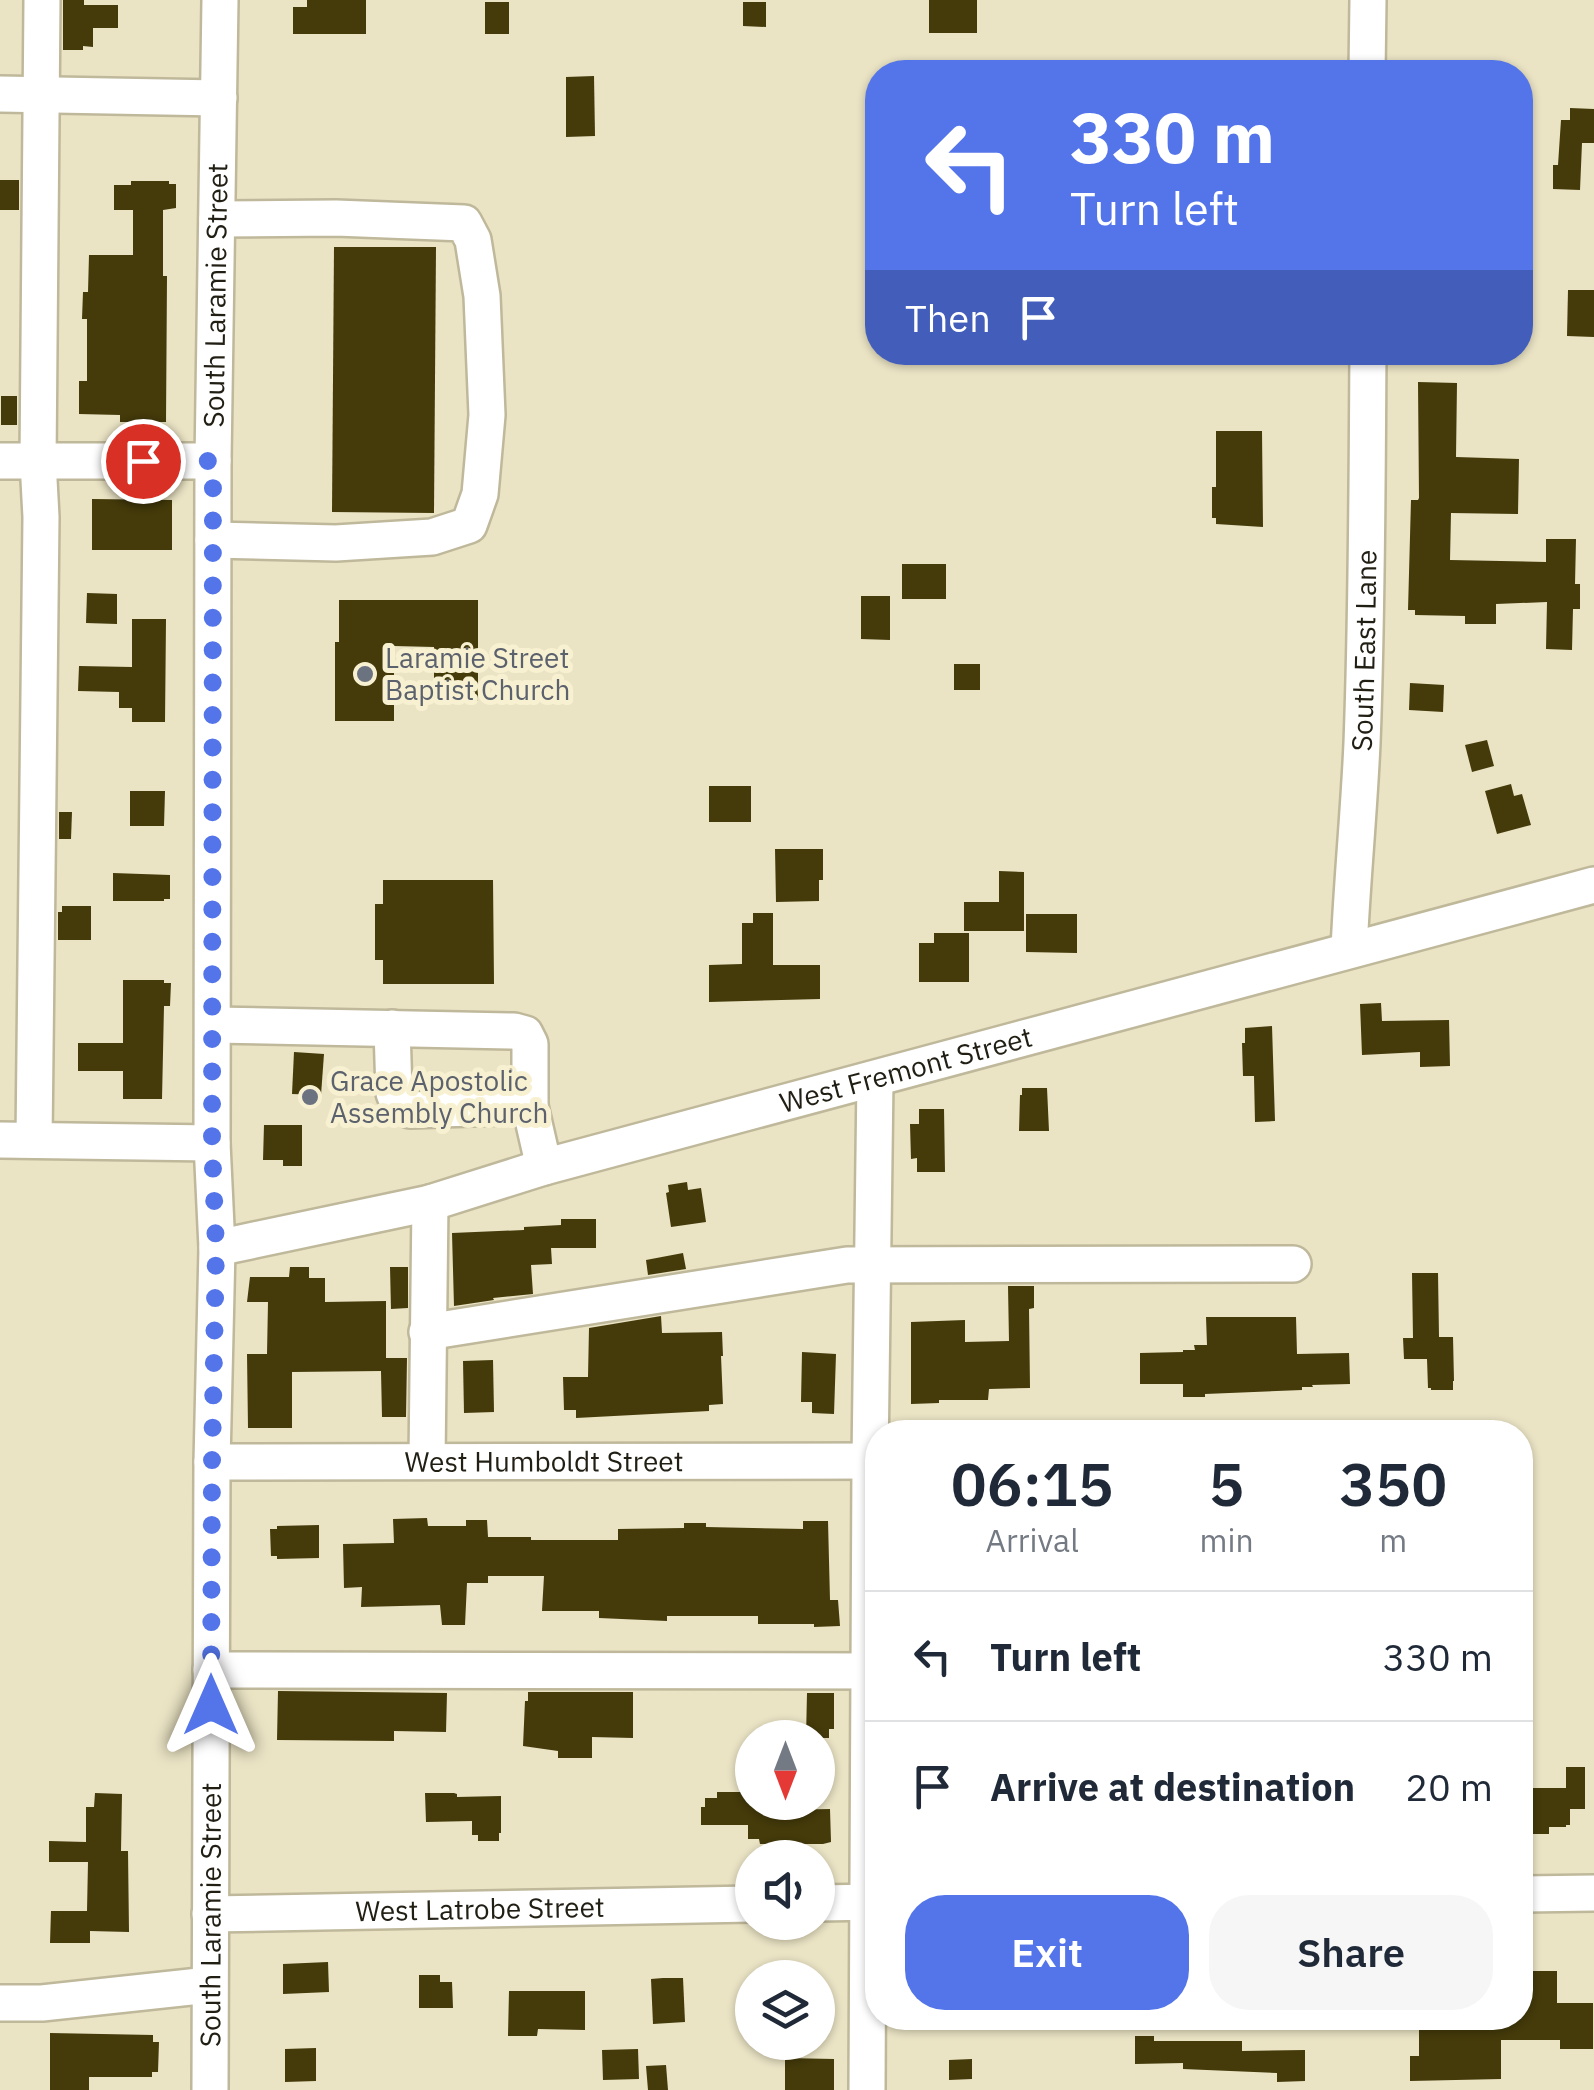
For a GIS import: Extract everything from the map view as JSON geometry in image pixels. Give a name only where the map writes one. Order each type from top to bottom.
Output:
[{"type":"street","points":[[42,0],[38,461],[41,517],[17,1140],[212,1143]]},
{"type":"street","name":"South Laramie Street","points":[[210,2090],[216,1248],[212,1143],[213,461],[220,0]]},
{"type":"street","points":[[1367,60],[1368,0]]},
{"type":"street","points":[[0,94],[218,98]]},
{"type":"street","points":[[213,540],[374,541],[432,537],[469,525],[480,494],[487,415],[482,296],[473,240],[464,223],[216,219]]},
{"type":"street","name":"South East Lane","points":[[1350,950],[1365,653],[1368,365]]},
{"type":"street","points":[[0,461],[213,461]]},
{"type":"street","name":"West Fremont Street","points":[[216,1248],[430,1202],[544,1167],[1594,886]]},
{"type":"street","points":[[213,1025],[524,1034],[530,1044],[530,1106],[544,1167]]},
{"type":"street","points":[[392,1028],[394,1092],[397,1100],[410,1110],[530,1106]]},
{"type":"street","points":[[874,1080],[874,1420]]},
{"type":"street","points":[[427,1461],[430,1202]]},
{"type":"street","points":[[427,1332],[847,1266],[1293,1264]]},
{"type":"street","name":"West Humboldt Street","points":[[212,1462],[865,1461]]},
{"type":"street","points":[[211,1670],[865,1671]]},
{"type":"street","points":[[1533,1894],[1594,1893]]},
{"type":"street","points":[[835,1903],[865,1902]]},
{"type":"street","name":"West Latrobe Street","points":[[210,1914],[735,1904]]},
{"type":"street","points":[[0,2003],[42,2003],[208,1985]]},
{"type":"street","points":[[867,2090],[869,2030]]},
{"type":"building","points":[[63,0],[84,0],[84,5],[118,5],[118,28],[93,28],[93,47],[63,50]]},
{"type":"building","points":[[307,0],[366,0],[366,34],[293,34],[293,7],[307,7]]},
{"type":"building","points":[[929,0],[977,0],[977,33],[929,33]]},
{"type":"building","points":[[485,2],[509,2],[509,34],[485,34]]},
{"type":"building","points":[[743,2],[766,2],[766,27],[743,26]]},
{"type":"building","points":[[594,76],[595,136],[566,137],[566,77]]},
{"type":"building","points":[[1570,108],[1594,109],[1594,143],[1582,143],[1580,190],[1553,189],[1561,120],[1570,120]]},
{"type":"building","points":[[0,180],[19,180],[19,210],[0,210]]},
{"type":"building","points":[[131,181],[176,184],[176,208],[163,210],[163,276],[167,276],[166,422],[120,422],[120,415],[79,414],[79,381],[87,381],[87,319],[82,319],[83,292],[88,292],[89,255],[133,255],[133,210],[114,210],[114,185],[131,185]]},
{"type":"building","points":[[334,247],[436,247],[434,513],[332,512]]},
{"type":"building","points":[[1568,290],[1594,290],[1594,337],[1567,336]]},
{"type":"building","points":[[1418,382],[1457,383],[1456,457],[1519,459],[1518,514],[1451,513],[1450,560],[1546,562],[1546,539],[1576,539],[1575,584],[1580,584],[1580,609],[1573,609],[1572,650],[1546,649],[1547,602],[1496,604],[1496,624],[1465,624],[1465,616],[1415,615],[1415,610],[1408,610],[1411,500],[1419,498]]},
{"type":"building","points":[[1,396],[17,396],[17,425],[1,425]]},
{"type":"building","points":[[1216,431],[1262,431],[1263,527],[1216,524],[1216,518],[1212,518]]},
{"type":"building","points":[[92,499],[172,500],[172,550],[92,550]]},
{"type":"building","points":[[902,564],[946,564],[946,599],[902,599]]},
{"type":"building","points":[[87,593],[117,594],[117,624],[86,623]]},
{"type":"building","points":[[861,596],[890,596],[890,640],[861,639]]},
{"type":"building","name":"Laramie Street Baptist Church","points":[[339,600],[478,600],[478,701],[434,701],[434,647],[394,646],[394,721],[335,721]]},
{"type":"building","points":[[132,619],[166,619],[165,722],[132,722],[132,708],[119,708],[119,692],[78,691],[79,666],[132,667]]},
{"type":"building","points":[[954,664],[980,664],[980,690],[954,690]]},
{"type":"building","points":[[1410,683],[1444,685],[1443,712],[1409,710]]},
{"type":"building","points":[[1487,740],[1494,766],[1472,772],[1465,745]]},
{"type":"building","points":[[1511,784],[1514,796],[1522,794],[1531,825],[1497,834],[1485,791]]},
{"type":"building","points":[[709,786],[751,786],[751,822],[709,822]]},
{"type":"building","points":[[130,791],[165,791],[164,826],[130,826]]},
{"type":"building","points":[[59,812],[72,812],[71,839],[59,839]]},
{"type":"building","points":[[775,849],[823,849],[819,901],[776,902]]},
{"type":"building","points":[[999,871],[1024,872],[1024,931],[964,931],[964,902],[999,902]]},
{"type":"building","points":[[113,873],[170,875],[170,899],[113,901]]},
{"type":"building","points":[[383,880],[493,880],[494,984],[383,984],[383,960],[375,960],[375,904],[383,904]]},
{"type":"building","points":[[62,906],[91,906],[91,940],[58,940],[58,912],[62,912]]},
{"type":"building","points":[[753,913],[773,913],[773,965],[820,965],[820,999],[709,1002],[709,965],[742,964],[742,923],[753,923]]},
{"type":"building","points":[[1026,914],[1077,914],[1077,953],[1026,952]]},
{"type":"building","points":[[934,933],[969,933],[969,982],[919,982],[919,943],[934,943]]},
{"type":"building","points":[[123,980],[171,983],[170,1006],[164,1006],[162,1099],[123,1099],[123,1071],[78,1071],[78,1043],[123,1043]]},
{"type":"building","points":[[1381,1003],[1382,1021],[1449,1020],[1450,1066],[1420,1067],[1420,1052],[1362,1055],[1360,1004]]},
{"type":"building","points":[[1272,1026],[1275,1121],[1255,1122],[1254,1076],[1243,1076],[1242,1043],[1245,1028]]},
{"type":"building","points":[[294,1052],[324,1054],[321,1095],[292,1094]]},
{"type":"building","points":[[1022,1088],[1047,1088],[1049,1131],[1019,1131]]},
{"type":"building","points":[[919,1109],[944,1109],[945,1172],[917,1172],[917,1158],[911,1159],[910,1124],[919,1124]]},
{"type":"building","points":[[264,1125],[302,1125],[302,1166],[283,1166],[283,1160],[263,1160]]},
{"type":"building","points":[[687,1182],[688,1190],[701,1188],[706,1222],[671,1227],[668,1185]]},
{"type":"building","points":[[561,1219],[596,1219],[596,1248],[551,1248],[552,1264],[531,1265],[533,1294],[454,1306],[452,1233],[524,1230],[561,1225]]},
{"type":"building","points":[[683,1253],[686,1269],[648,1275],[646,1260]]},
{"type":"building","points":[[290,1267],[309,1267],[309,1278],[325,1278],[325,1302],[386,1301],[386,1358],[407,1358],[406,1417],[382,1417],[381,1371],[292,1372],[292,1428],[248,1428],[247,1354],[267,1354],[268,1302],[247,1302],[250,1277],[289,1277]]},
{"type":"building","points":[[390,1267],[408,1267],[408,1308],[391,1309]]},
{"type":"building","points":[[1412,1273],[1438,1273],[1439,1337],[1453,1337],[1453,1390],[1428,1388],[1427,1359],[1404,1359],[1403,1338],[1413,1338]]},
{"type":"building","points":[[1008,1286],[1034,1286],[1034,1308],[1029,1309],[1030,1388],[989,1389],[988,1400],[911,1404],[911,1322],[965,1320],[965,1342],[1009,1341]]},
{"type":"building","points":[[661,1316],[662,1333],[722,1332],[723,1404],[709,1405],[709,1411],[576,1418],[576,1410],[564,1410],[563,1377],[588,1377],[589,1328]]},
{"type":"building","points":[[1206,1317],[1296,1317],[1297,1354],[1349,1353],[1350,1384],[1183,1397],[1183,1384],[1140,1384],[1140,1353],[1183,1352],[1195,1350],[1194,1345],[1207,1345]]},
{"type":"building","points":[[802,1352],[836,1354],[834,1414],[812,1413],[812,1402],[801,1402]]},
{"type":"building","points":[[493,1360],[494,1412],[464,1413],[463,1361]]},
{"type":"building","points":[[427,1518],[428,1526],[466,1526],[466,1520],[487,1520],[488,1537],[531,1540],[618,1540],[618,1529],[684,1528],[684,1523],[803,1529],[803,1521],[828,1521],[830,1600],[838,1600],[840,1626],[758,1624],[758,1616],[667,1616],[667,1621],[599,1618],[599,1611],[542,1611],[544,1576],[488,1576],[488,1583],[467,1583],[465,1625],[442,1625],[440,1605],[361,1607],[362,1587],[344,1588],[343,1544],[394,1543],[393,1519]]},
{"type":"building","points":[[319,1525],[319,1558],[271,1556],[270,1529]]},
{"type":"building","points":[[278,1691],[447,1693],[446,1732],[394,1731],[394,1741],[277,1740]]},
{"type":"building","points":[[528,1692],[633,1692],[633,1738],[592,1737],[592,1758],[558,1758],[558,1751],[523,1746]]},
{"type":"building","points":[[807,1693],[834,1693],[834,1720],[806,1720]]},
{"type":"building","points":[[1566,1767],[1585,1767],[1585,1809],[1570,1809],[1570,1825],[1566,1827],[1549,1827],[1549,1834],[1533,1834],[1533,1788],[1566,1788]]},
{"type":"building","points":[[717,1792],[735,1792],[735,1820],[830,1820],[831,1840],[748,1839],[748,1825],[701,1825],[705,1798],[717,1798]]},
{"type":"building","points":[[95,1793],[122,1794],[121,1851],[128,1851],[129,1932],[90,1931],[90,1943],[50,1943],[51,1911],[87,1911],[88,1862],[49,1862],[49,1841],[86,1842],[86,1807],[94,1807]]},
{"type":"building","points":[[425,1793],[501,1796],[499,1841],[478,1841],[478,1835],[472,1835],[472,1821],[426,1822]]},
{"type":"building","points":[[328,1962],[329,1992],[283,1994],[283,1964]]},
{"type":"building","points":[[1533,1971],[1557,1971],[1557,2003],[1593,2003],[1593,2049],[1560,2049],[1560,2040],[1501,2040],[1501,2079],[1410,2081],[1410,2056],[1419,2056],[1419,2030],[1533,2030]]},
{"type":"building","points":[[419,1975],[440,1975],[440,1982],[452,1982],[453,2008],[419,2008]]},
{"type":"building","points":[[683,1978],[685,2022],[653,2024],[651,1979]]},
{"type":"building","points":[[509,1991],[585,1991],[585,2030],[538,2029],[537,2036],[508,2036]]},
{"type":"building","points":[[50,2033],[153,2035],[153,2042],[159,2042],[158,2072],[152,2072],[152,2077],[89,2077],[89,2090],[50,2090]]},
{"type":"building","points":[[1135,2036],[1154,2036],[1154,2041],[1242,2041],[1242,2051],[1305,2050],[1305,2081],[1277,2082],[1277,2073],[1183,2069],[1183,2063],[1135,2064]]},
{"type":"building","points":[[316,2048],[316,2081],[285,2082],[285,2049]]},
{"type":"building","points":[[638,2049],[639,2079],[603,2080],[602,2050]]},
{"type":"building","points":[[972,2059],[972,2079],[949,2080],[949,2060]]},
{"type":"building","points":[[785,2060],[834,2060],[834,2090],[785,2090]]},
{"type":"building","points":[[666,2065],[668,2090],[648,2090],[646,2066]]},
{"type":"place","name":"Laramie Street Baptist Church","points":[[365,674]]},
{"type":"place","name":"Grace Apostolic Assembly Church","points":[[310,1097]]},
{"type":"route","points":[[143,461],[213,461],[212,1143],[216,1248],[211,1705]]}]
